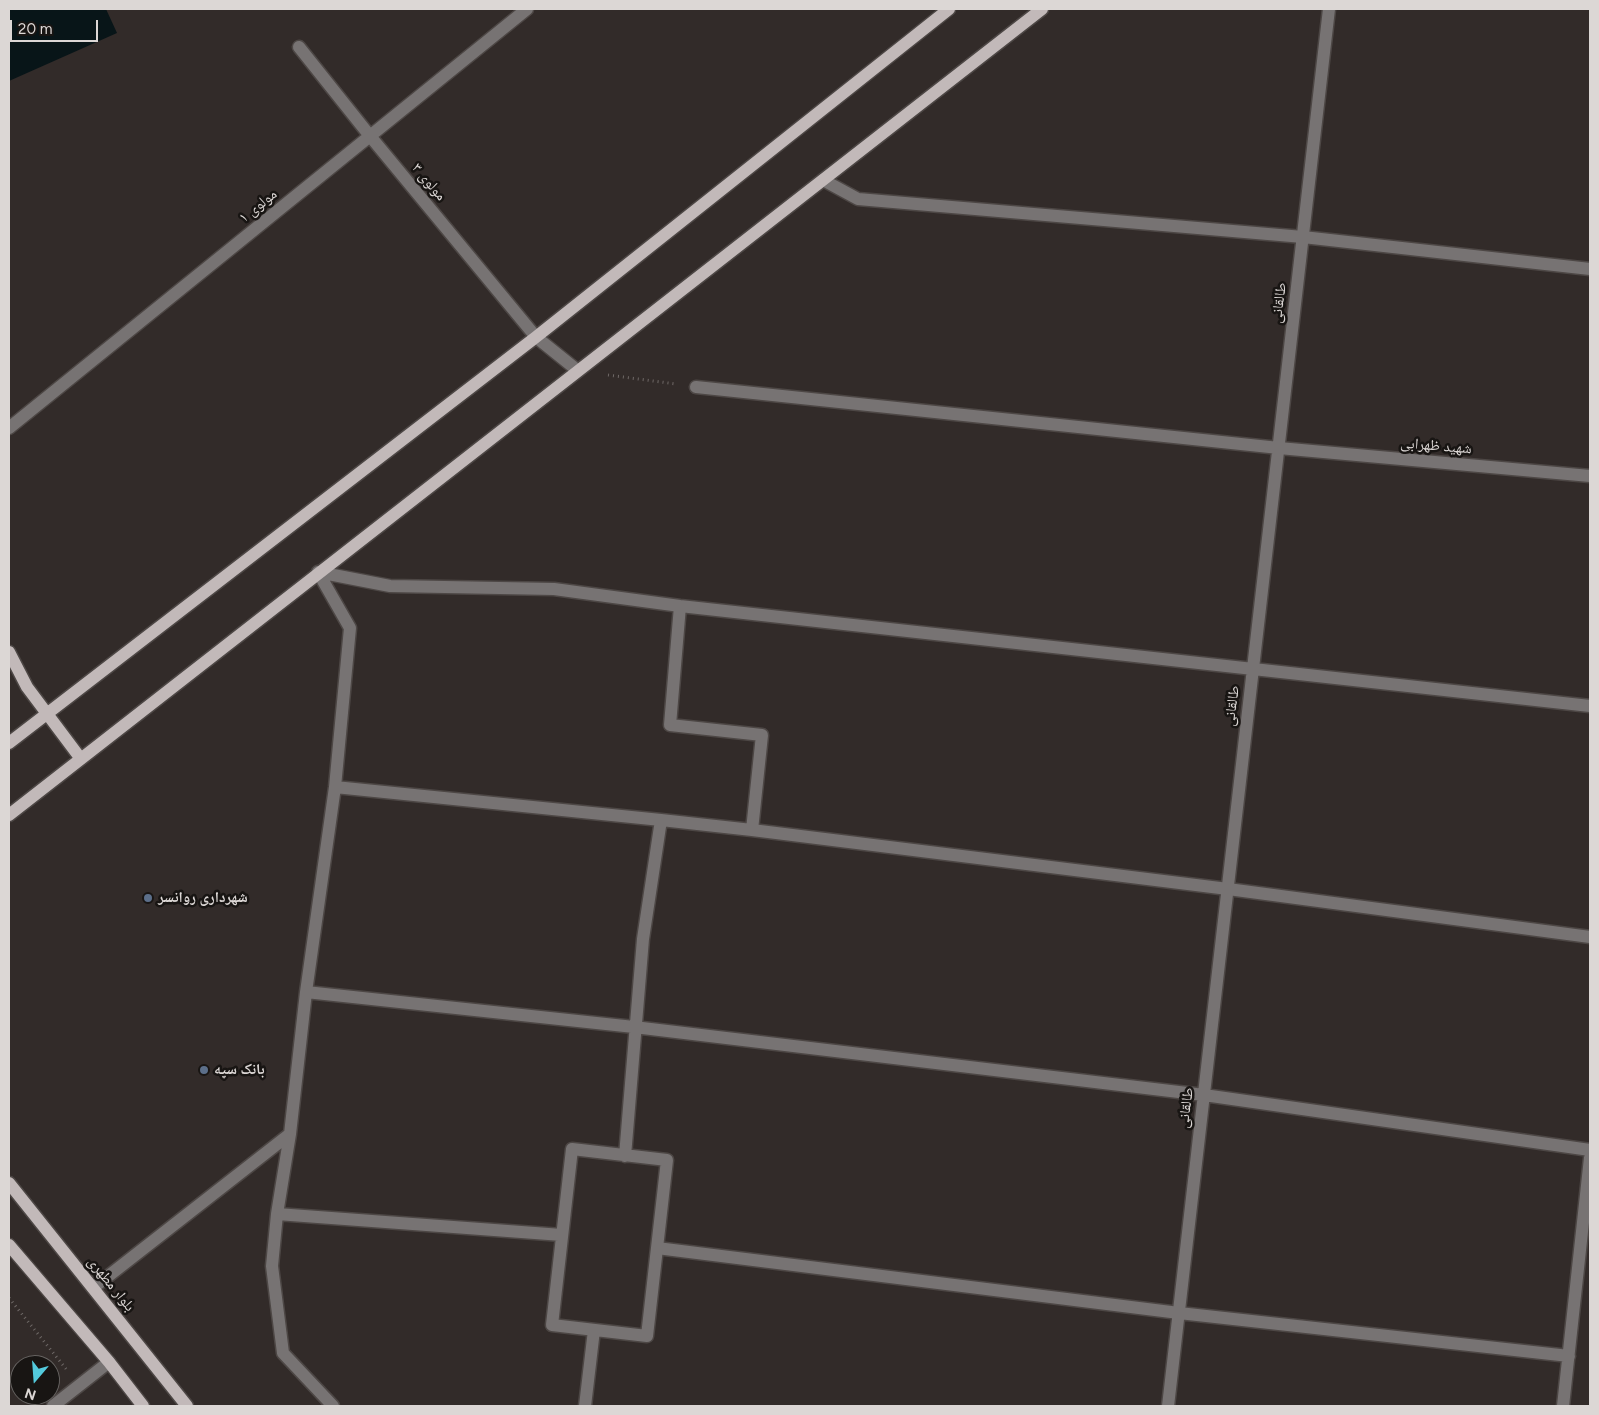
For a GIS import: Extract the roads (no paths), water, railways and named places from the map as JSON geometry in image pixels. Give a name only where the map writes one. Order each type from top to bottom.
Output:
[{"type":"main road","points":[[9,743],[536,336],[949,9]]},
{"type":"main road","points":[[9,815],[1042,9]]},
{"type":"main road","points":[[9,652],[27,687],[81,760]]},
{"type":"main road","name":"بلوار مطهری","points":[[9,1183],[187,1406]]},
{"type":"main road","points":[[9,1246],[109,1362],[144,1406]]},
{"type":"street","name":"مولوی ۱","points":[[9,428],[527,9]]},
{"type":"street","name":"طالقانی","points":[[1168,1406],[1329,9]]},
{"type":"street","name":"مولوی ۳","points":[[299,47],[370,136],[536,336],[577,370]]},
{"type":"street","points":[[823,180],[858,199],[1303,237],[1590,268]]},
{"type":"street","name":"شهید ظهرابی","points":[[696,387],[1279,448],[1590,476]]},
{"type":"street","points":[[318,572],[390,586],[554,589],[680,606],[1590,706]]},
{"type":"street","points":[[318,572],[350,628],[335,787],[306,992],[290,1134],[277,1214],[272,1266],[283,1353],[333,1406]]},
{"type":"street","points":[[680,606],[670,725],[762,735],[752,830]]},
{"type":"street","points":[[335,787],[752,830],[1228,888],[1590,937]]},
{"type":"street","points":[[625,1156],[634,1027],[643,939],[661,820]]},
{"type":"street","points":[[306,992],[634,1027],[1204,1095],[1590,1150]]},
{"type":"street","points":[[93,1288],[290,1134]]},
{"type":"street","points":[[572,1149],[625,1156],[667,1160],[647,1336],[552,1325],[572,1149]]},
{"type":"street","points":[[1563,1406],[1590,1158]]},
{"type":"street","points":[[277,1214],[562,1235]]},
{"type":"street","points":[[657,1248],[1179,1313],[1569,1356]]},
{"type":"street","points":[[585,1406],[594,1330]]},
{"type":"street","points":[[53,1406],[109,1362]]},
{"type":"place","name":"شهرداری روانسر","points":[[148,898]]},
{"type":"place","name":"بانک سپه","points":[[204,1070]]}]
